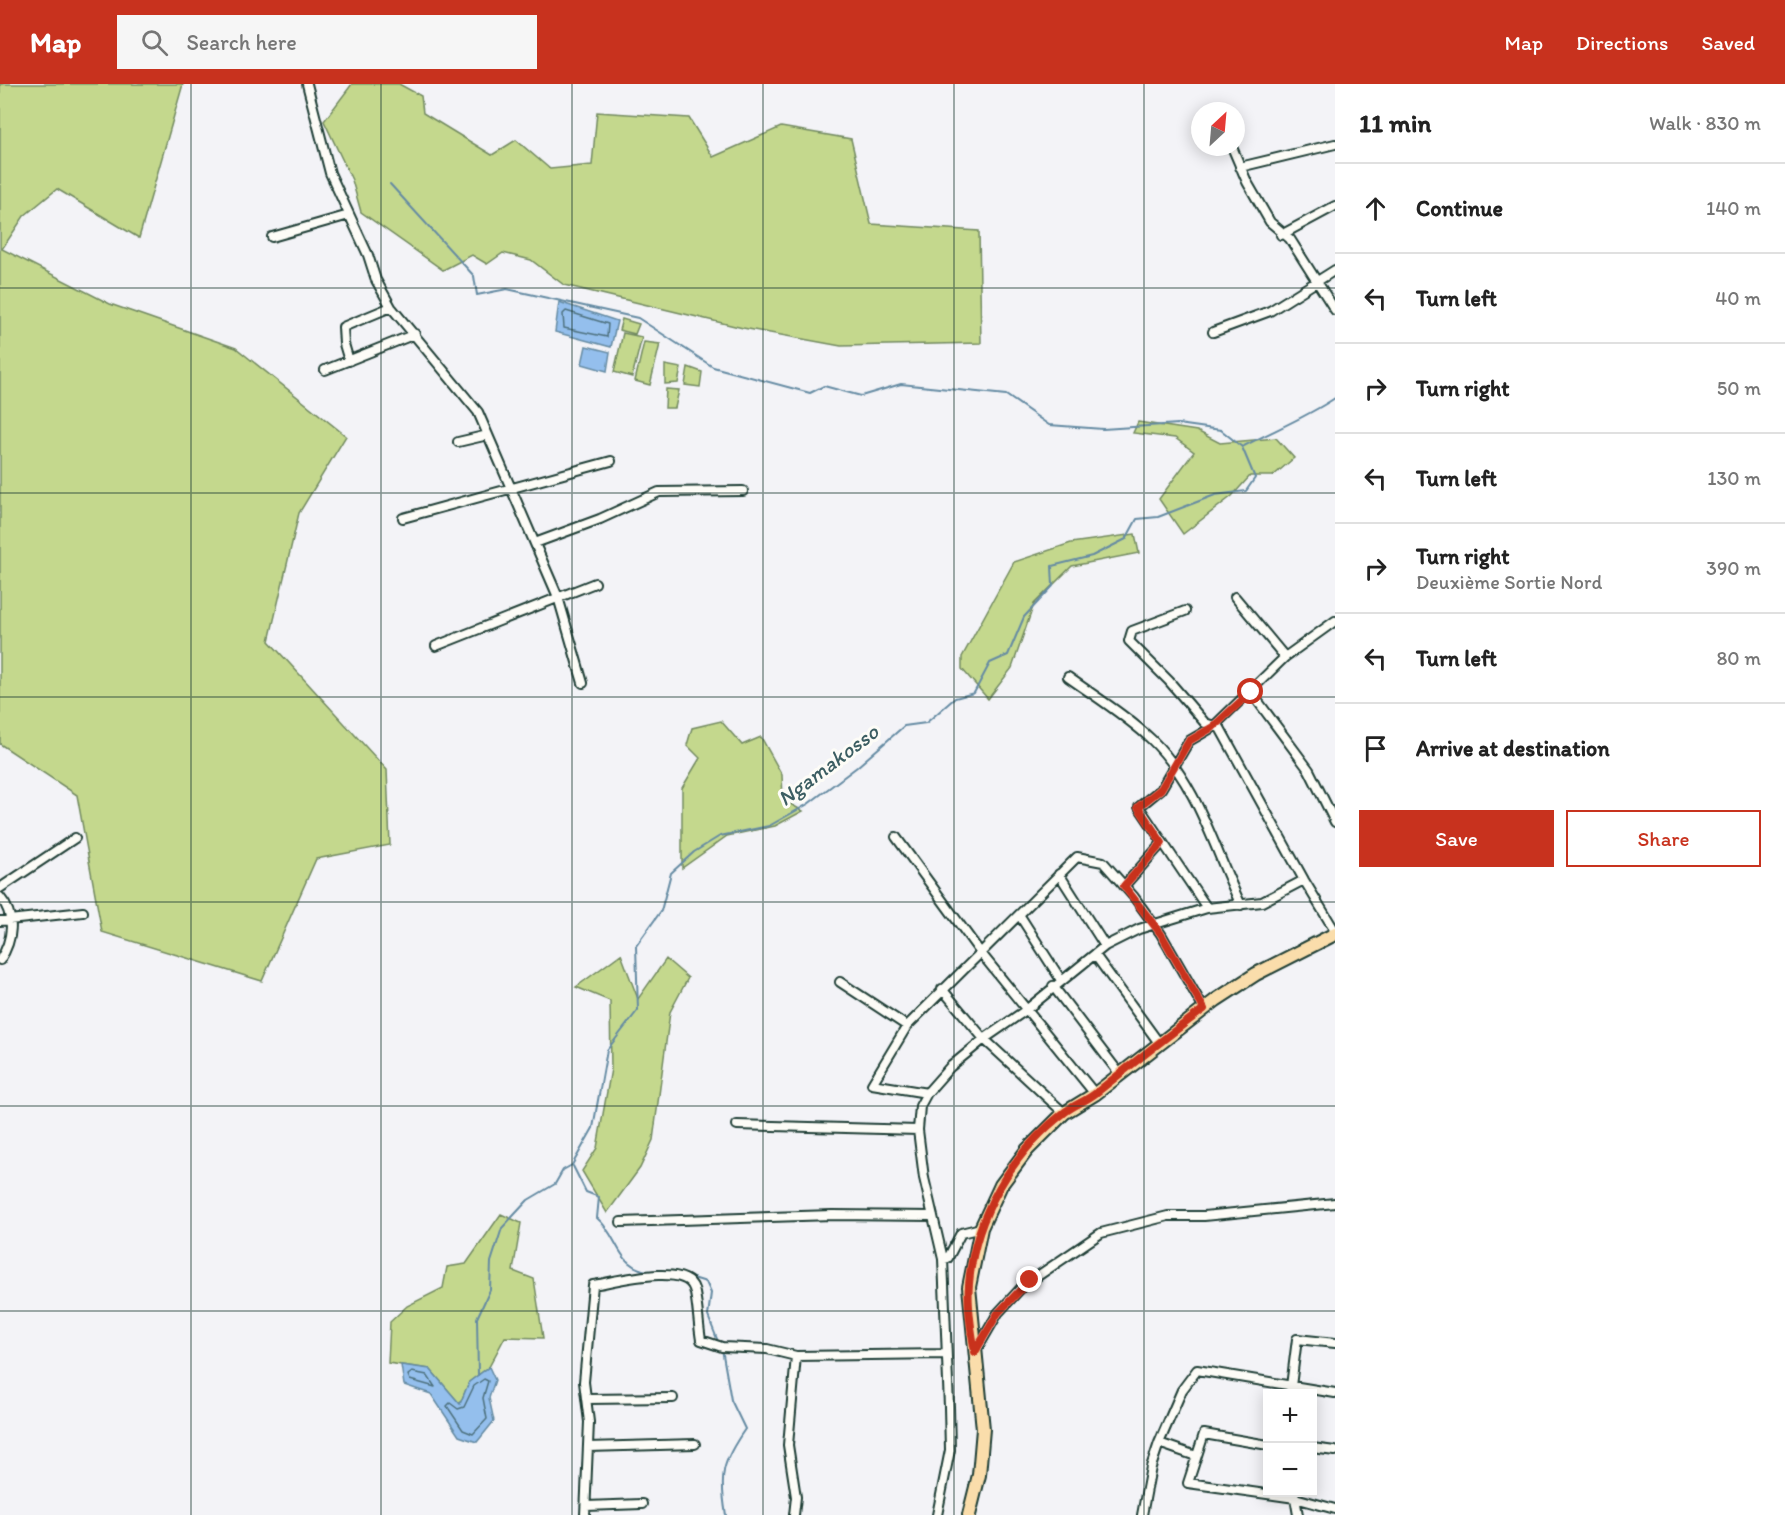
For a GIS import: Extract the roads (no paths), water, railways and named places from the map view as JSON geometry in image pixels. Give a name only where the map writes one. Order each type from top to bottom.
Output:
[{"type":"main road","points":[[969,1515],[980,1464],[983,1429],[969,1287],[981,1228],[997,1193],[1014,1167],[1039,1137],[1065,1113],[1095,1094],[1119,1073],[1204,1009],[1256,974],[1335,932]]},
{"type":"street","points":[[307,84],[330,172],[368,255],[376,280],[391,307],[468,397],[488,435],[558,597],[583,683]]},
{"type":"street","points":[[1240,167],[1335,144]]},
{"type":"street","points":[[1236,156],[1270,222],[1281,235],[1290,239],[1335,310]]},
{"type":"street","points":[[1281,235],[1335,206]]},
{"type":"street","points":[[272,237],[349,215]]},
{"type":"street","points":[[1213,332],[1270,311],[1335,270]]},
{"type":"street","points":[[349,361],[344,344],[343,327],[391,307]]},
{"type":"street","points":[[325,370],[415,334]]},
{"type":"street","points":[[458,442],[488,435]]},
{"type":"street","points":[[404,518],[611,461]]},
{"type":"street","points":[[535,543],[600,519],[659,492],[743,491]]},
{"type":"street","points":[[436,646],[594,583]]},
{"type":"street","points":[[1235,597],[1285,657]]},
{"type":"street","points":[[1185,611],[1132,631],[1129,641],[1169,681],[1205,723],[1220,728],[1335,932]]},
{"type":"street","points":[[1207,908],[1138,807],[1161,789],[1189,741],[1213,727],[1285,657],[1335,621]]},
{"type":"street","points":[[1068,677],[1112,707],[1153,741],[1199,806],[1240,905]]},
{"type":"street","points":[[1251,692],[1309,770],[1335,822]]},
{"type":"street","points":[[896,837],[980,952],[1095,1094]]},
{"type":"street","points":[[0,888],[75,838]]},
{"type":"street","points":[[1124,886],[1162,843]]},
{"type":"street","points":[[927,1093],[872,1084],[907,1026],[1077,857],[1103,862],[1124,886],[1154,924],[1204,1009]]},
{"type":"street","points":[[1059,874],[1105,946]]},
{"type":"street","points":[[937,1515],[950,1450],[943,1259],[918,1130],[920,1106],[927,1093],[950,1067],[984,1039],[1026,1010],[1105,946],[1154,924],[1207,908],[1262,902],[1304,880]]},
{"type":"street","points":[[0,897],[11,919],[10,943],[0,960]]},
{"type":"street","points":[[0,921],[83,912]]},
{"type":"street","points":[[1020,916],[1061,980]]},
{"type":"street","points":[[1095,955],[1159,1043]]},
{"type":"street","points":[[840,982],[907,1026]]},
{"type":"street","points":[[1053,986],[1119,1073]]},
{"type":"street","points":[[942,989],[984,1039],[1065,1113]]},
{"type":"street","points":[[737,1125],[918,1130]]},
{"type":"street","points":[[975,1352],[998,1313],[1023,1286],[1101,1233],[1168,1216],[1204,1216],[1335,1203]]},
{"type":"street","points":[[621,1222],[832,1215],[933,1216]]},
{"type":"street","points":[[943,1259],[948,1258],[961,1233],[981,1228]]},
{"type":"street","points":[[585,1515],[588,1447],[587,1399],[584,1382],[593,1285],[646,1276],[676,1275],[687,1280],[693,1287],[701,1340],[722,1347],[767,1349],[796,1356],[945,1354]]},
{"type":"street","points":[[1291,1389],[1297,1340],[1335,1343]]},
{"type":"street","points":[[794,1515],[796,1497],[788,1444],[796,1356]]},
{"type":"street","points":[[1142,1515],[1151,1467],[1160,1443],[1182,1390],[1197,1370],[1286,1389]]},
{"type":"street","points":[[1317,1392],[1335,1393]]},
{"type":"street","points":[[587,1399],[673,1398]]},
{"type":"street","points":[[1263,1444],[1208,1433],[1202,1436],[1187,1481],[1189,1485],[1263,1492]]},
{"type":"street","points":[[1160,1443],[1196,1456]]},
{"type":"street","points":[[588,1447],[695,1444]]},
{"type":"street","points":[[1317,1449],[1335,1451]]},
{"type":"street","points":[[1295,1497],[1298,1515]]},
{"type":"street","points":[[1301,1497],[1335,1509]]},
{"type":"street","points":[[586,1506],[642,1504]]},
{"type":"water","points":[[559,302],[617,321],[611,347],[555,332]]},
{"type":"water","points":[[586,346],[610,352],[607,371],[582,364]]},
{"type":"water","points":[[401,1365],[430,1369],[460,1404],[469,1382],[489,1367],[495,1380],[489,1398],[494,1421],[477,1442],[459,1436],[431,1394],[404,1385]]},
{"type":"waterway","points":[[390,184],[474,276],[477,295],[507,289],[638,318],[713,367],[810,393],[824,386],[861,396],[901,384],[1006,395],[1049,425],[1103,429],[1178,424],[1221,430],[1242,447]]},
{"type":"waterway","name":"Ngamakosso","points":[[478,1375],[477,1318],[490,1290],[491,1262],[502,1228],[528,1200],[555,1184],[563,1170],[572,1165],[593,1128],[607,1050],[638,1010],[636,946],[661,911],[671,873],[694,852],[720,836],[769,826],[808,804],[857,767],[904,726],[926,723],[955,698],[974,693],[990,663],[1008,655],[1024,617],[1053,586],[1052,566],[1092,556],[1126,539],[1137,519],[1158,517],[1215,495],[1246,491],[1255,478],[1242,447],[1301,418],[1335,398]]},
{"type":"waterway","points":[[573,1166],[586,1192],[599,1197],[597,1218],[605,1226],[620,1252],[633,1266],[656,1272]]},
{"type":"waterway","points":[[677,1273],[706,1282],[711,1293],[708,1316],[719,1344]]},
{"type":"waterway","points":[[722,1349],[731,1400],[745,1429],[731,1451],[724,1469],[723,1489],[726,1515]]}]
